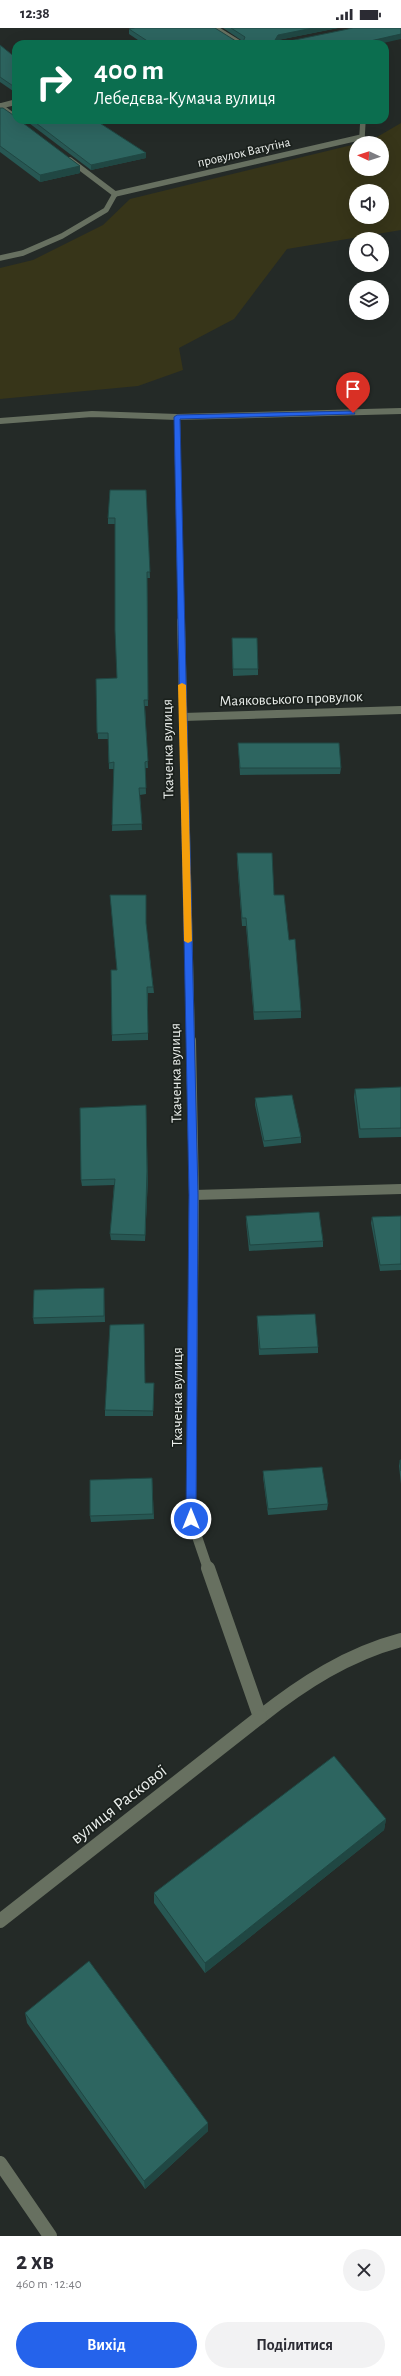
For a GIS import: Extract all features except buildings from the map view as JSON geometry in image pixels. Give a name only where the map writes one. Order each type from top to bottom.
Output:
[{"type":"street","points":[[216,28],[235,40]]},
{"type":"street","points":[[0,106],[12,103]]},
{"type":"street","points":[[0,106],[12,115]]},
{"type":"street","name":"провулок Ватутіна","points":[[115,194],[362,137],[363,124]]},
{"type":"street","points":[[0,258],[23,253],[62,236],[106,210],[115,194],[67,157]]},
{"type":"street","points":[[0,421],[92,414],[177,417],[401,411]]},
{"type":"street","name":"Ткаченка вулиця","points":[[177,417],[194,1195],[191,1519],[260,1717]]},
{"type":"street","name":"Маяковського провулок","points":[[183,717],[401,710]]},
{"type":"street","points":[[194,1195],[401,1189]]},
{"type":"street","name":"вулиця Раскової","points":[[0,1921],[296,1688],[378,1645],[401,1640]]},
{"type":"street","points":[[0,2163],[50,2236]]},
{"type":"shaded area","points":[[401,123],[401,230],[389,232],[349,232],[349,239],[287,249],[234,319],[179,348],[183,370],[138,386],[0,399],[0,268],[33,260],[103,225],[130,199],[349,146],[349,176],[389,176],[389,136],[379,136]]},
{"type":"slow traffic","points":[[182,685],[188,941]]},
{"type":"route","points":[[191,1519],[194,1195],[177,417],[353,413]]}]
